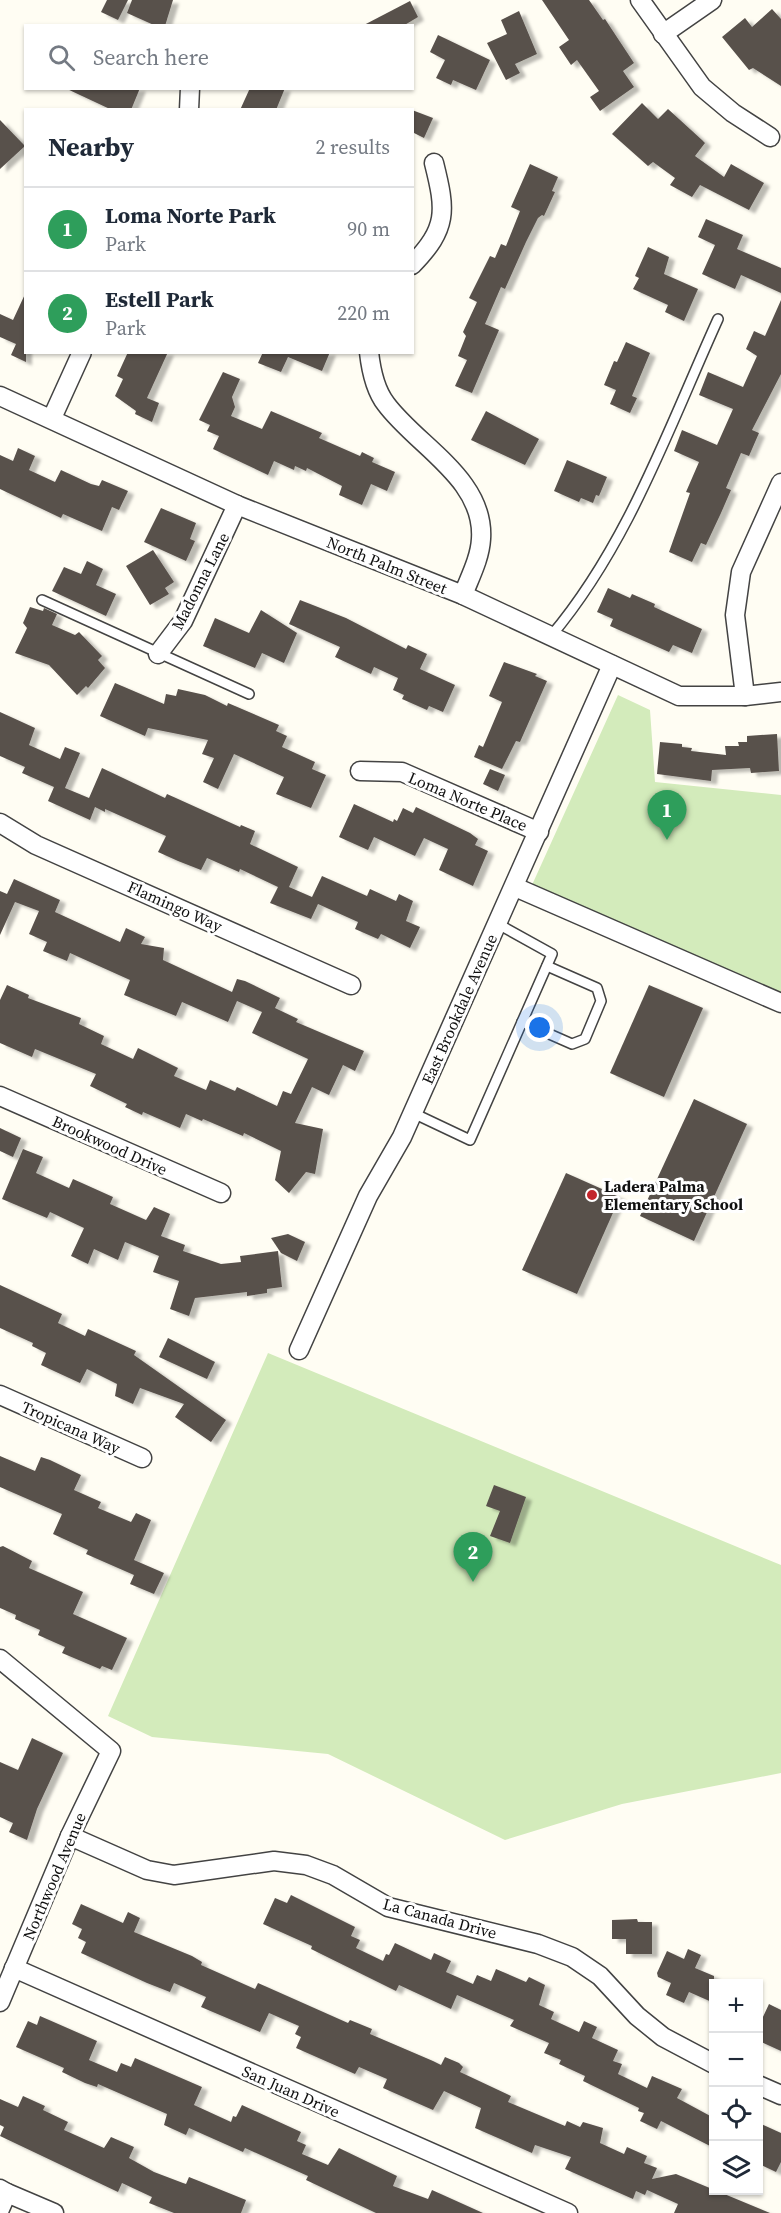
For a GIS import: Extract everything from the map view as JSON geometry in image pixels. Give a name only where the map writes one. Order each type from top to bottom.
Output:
[{"type":"street","points":[[640,0],[702,87],[733,113],[770,137]]},
{"type":"street","points":[[663,34],[712,0]]},
{"type":"street","points":[[189,108],[190,90]]},
{"type":"street","points":[[414,263],[434,242],[441,216],[441,194],[434,163]]},
{"type":"street","points":[[52,418],[81,354]]},
{"type":"street","points":[[369,354],[371,373],[385,403],[437,454],[459,479],[477,507],[481,538],[463,595]]},
{"type":"street","name":"North Palm Street","points":[[0,396],[237,505],[463,595],[679,696],[745,696],[781,692]]},
{"type":"street","points":[[745,696],[735,615],[741,572],[781,483]]},
{"type":"street","name":"Madonna Lane","points":[[158,654],[183,621],[237,505]]},
{"type":"street","name":"East Brookdale Avenue","points":[[299,1350],[368,1196],[413,1113],[612,665]]},
{"type":"street","name":"Loma Norte Place","points":[[360,771],[402,772],[539,832]]},
{"type":"street","name":"Flamingo Way","points":[[0,823],[36,844],[351,985]]},
{"type":"street","points":[[515,887],[781,1003]]},
{"type":"street","name":"Brookwood Drive","points":[[0,1096],[221,1193]]},
{"type":"street","name":"Tropicana Way","points":[[0,1395],[142,1458]]},
{"type":"street","name":"Northwood Avenue","points":[[0,1659],[111,1751],[70,1836],[0,2002]]},
{"type":"street","name":"La Canada Drive","points":[[70,1836],[147,1870],[174,1875],[274,1861],[306,1865],[333,1875],[388,1907],[538,1944],[572,1957],[600,1976],[637,2016],[663,2037],[709,2061]]},
{"type":"street","name":"San Juan Drive","points":[[14,1968],[568,2213]]},
{"type":"street","points":[[763,2087],[781,2095]]},
{"type":"street","points":[[2,2197],[54,2213]]},
{"type":"lane","points":[[551,636],[579,604],[609,555],[718,319]]},
{"type":"lane","points":[[42,600],[249,694]]},
{"type":"lane","points":[[413,1113],[470,1140],[552,954],[498,924]]},
{"type":"lane","points":[[522,1022],[572,1044],[585,1039],[601,1001],[597,988],[547,966]]},
{"type":"green space","points":[[618,695],[650,710],[655,782],[781,795],[781,995],[532,885]]},
{"type":"green space","points":[[268,1353],[781,1565],[781,1773],[622,1804],[505,1840],[328,1754],[152,1737],[108,1716]]},
{"type":"building","points":[[107,0],[128,0],[118,20],[101,12]]},
{"type":"building","points":[[132,0],[173,0],[166,24],[152,24],[127,13]]},
{"type":"building","points":[[542,0],[589,0],[603,20],[605,19],[634,63],[623,71],[634,87],[600,111],[590,97],[599,91],[577,60],[571,65],[559,47],[569,40]]},
{"type":"building","points":[[410,1],[418,17],[406,24],[366,24]]},
{"type":"building","points":[[772,9],[781,19],[781,86],[753,68],[749,70],[722,37],[745,18],[752,27]]},
{"type":"building","points":[[519,11],[537,54],[515,64],[520,73],[506,80],[487,43],[507,34],[501,20]]},
{"type":"building","points":[[438,35],[490,60],[476,90],[453,80],[451,85],[436,78],[445,60],[430,52]]},
{"type":"building","points":[[69,90],[139,90],[132,108],[108,108]]},
{"type":"building","points":[[249,90],[284,90],[277,108],[241,108]]},
{"type":"building","points":[[642,103],[658,119],[668,109],[705,143],[695,156],[724,177],[731,164],[764,183],[749,210],[700,185],[692,197],[670,185],[675,178],[653,162],[648,166],[612,134]]},
{"type":"building","points":[[414,111],[433,118],[424,138],[414,133]]},
{"type":"building","points":[[0,120],[24,147],[0,169]]},
{"type":"building","points":[[530,164],[558,177],[552,191],[555,192],[544,216],[538,218],[505,289],[501,287],[485,324],[499,330],[472,393],[455,386],[467,360],[458,356],[466,336],[463,332],[477,302],[469,298],[490,256],[495,258],[501,244],[506,246],[520,211],[511,207]]},
{"type":"building","points":[[706,219],[743,235],[737,249],[781,268],[781,293],[741,275],[735,289],[702,274],[715,245],[698,237]]},
{"type":"building","points":[[648,247],[669,257],[664,274],[698,289],[684,321],[665,312],[668,305],[633,289],[639,278],[635,276]]},
{"type":"building","points":[[24,296],[26,362],[11,355],[16,344],[0,337],[0,314],[13,320]]},
{"type":"building","points":[[781,300],[781,374],[752,430],[759,433],[749,456],[741,453],[726,488],[731,490],[721,513],[706,545],[701,543],[692,562],[669,552],[690,493],[686,492],[699,462],[674,451],[682,430],[717,445],[733,409],[699,395],[708,372],[743,387],[757,356],[746,349],[754,331],[765,336]]},
{"type":"building","points":[[626,342],[650,353],[632,396],[637,398],[630,413],[610,404],[616,390],[604,385],[614,361],[617,362]]},
{"type":"building","points":[[127,354],[167,354],[147,398],[159,403],[152,422],[135,414],[136,411],[115,396],[123,379],[117,376]]},
{"type":"building","points":[[262,354],[329,354],[322,371],[288,357],[281,372],[258,363]]},
{"type":"building","points":[[223,372],[240,379],[232,397],[235,407],[231,416],[262,429],[271,411],[322,433],[319,438],[360,456],[362,452],[374,458],[372,462],[395,472],[387,491],[371,484],[362,505],[339,495],[342,486],[307,468],[306,471],[295,466],[294,470],[274,461],[268,475],[213,449],[219,436],[207,431],[210,425],[199,420]]},
{"type":"building","points":[[486,411],[539,439],[525,465],[471,440]]},
{"type":"building","points":[[18,448],[35,456],[29,470],[55,482],[61,470],[91,484],[99,486],[102,480],[128,491],[119,510],[112,507],[102,531],[63,514],[61,518],[0,489],[0,455],[13,461]]},
{"type":"building","points":[[567,460],[607,477],[599,496],[596,495],[593,503],[581,498],[579,502],[554,491]]},
{"type":"building","points":[[161,508],[196,523],[190,539],[195,541],[186,561],[144,542]]},
{"type":"building","points":[[153,550],[174,582],[165,588],[169,594],[150,605],[126,566]]},
{"type":"building","points":[[87,561],[103,569],[96,585],[116,594],[106,616],[52,591],[64,567],[81,574]]},
{"type":"building","points":[[608,588],[630,598],[632,594],[655,604],[654,607],[702,629],[692,653],[673,645],[669,652],[610,626],[613,619],[597,612]]},
{"type":"building","points":[[300,600],[346,618],[406,649],[408,645],[427,654],[420,669],[455,685],[443,712],[429,706],[427,710],[402,699],[404,695],[393,690],[398,678],[374,667],[371,674],[335,657],[340,647],[289,624]]},
{"type":"building","points":[[30,607],[43,611],[44,608],[57,614],[52,625],[75,635],[79,632],[102,656],[98,660],[105,668],[88,688],[86,686],[77,695],[49,665],[15,653],[27,628],[23,623]]},
{"type":"building","points":[[261,610],[297,633],[284,663],[262,653],[255,668],[203,646],[215,618],[249,633]]},
{"type":"building","points":[[504,662],[537,674],[535,676],[547,681],[520,742],[516,741],[502,769],[474,757],[479,745],[483,747],[502,702],[489,696]]},
{"type":"building","points":[[115,683],[164,704],[166,694],[176,696],[178,689],[205,695],[227,706],[228,703],[279,725],[276,731],[287,736],[282,747],[315,762],[312,769],[326,775],[311,808],[276,794],[284,777],[234,754],[218,789],[203,782],[214,758],[202,754],[208,740],[148,728],[145,736],[100,716]]},
{"type":"building","points":[[0,712],[35,728],[29,745],[60,759],[65,747],[80,753],[65,788],[89,798],[102,768],[165,798],[167,794],[240,827],[241,825],[255,831],[250,844],[298,867],[289,887],[312,897],[322,876],[367,896],[370,889],[396,901],[399,894],[413,901],[406,921],[420,927],[410,948],[381,934],[378,939],[355,929],[358,922],[318,904],[311,919],[270,903],[278,887],[240,869],[239,872],[207,858],[201,870],[158,852],[166,836],[105,809],[105,812],[95,807],[90,820],[48,801],[54,787],[22,773],[25,767],[0,756]]},
{"type":"building","points":[[777,734],[779,771],[751,773],[750,768],[712,770],[711,781],[657,774],[660,742],[682,744],[682,747],[692,748],[691,751],[726,755],[725,746],[739,746],[738,742],[747,742],[747,736]]},
{"type":"building","points":[[490,769],[505,775],[498,791],[483,784]]},
{"type":"building","points":[[354,804],[393,822],[394,819],[397,821],[403,808],[413,813],[416,807],[470,833],[478,839],[475,845],[488,851],[473,886],[439,870],[448,849],[424,838],[415,856],[374,837],[368,850],[339,837]]},
{"type":"building","points":[[14,879],[60,900],[55,912],[120,942],[126,928],[145,937],[141,944],[164,948],[163,960],[232,992],[237,979],[245,981],[280,998],[275,1008],[298,1019],[296,1022],[364,1051],[355,1071],[343,1065],[329,1095],[312,1087],[295,1123],[323,1129],[315,1174],[306,1172],[289,1193],[275,1180],[281,1151],[244,1133],[243,1136],[186,1114],[180,1128],[143,1112],[142,1115],[125,1107],[127,1104],[90,1086],[96,1074],[35,1049],[32,1057],[0,1043],[0,1000],[7,985],[29,995],[28,998],[81,1018],[79,1024],[104,1036],[101,1044],[133,1059],[138,1048],[178,1068],[174,1076],[206,1090],[210,1080],[235,1091],[237,1087],[277,1106],[283,1091],[291,1094],[308,1059],[252,1033],[262,1012],[237,1001],[228,1022],[182,1002],[176,1016],[124,995],[130,980],[70,953],[67,961],[43,951],[47,942],[29,934],[39,911],[15,902],[0,935],[0,891],[7,894]]},
{"type":"building","points":[[649,985],[703,1008],[664,1097],[610,1073]]},
{"type":"building","points":[[694,1099],[747,1124],[694,1241],[640,1216]]},
{"type":"building","points":[[0,1128],[21,1138],[13,1157],[0,1151]]},
{"type":"building","points":[[23,1149],[43,1157],[36,1173],[69,1188],[73,1179],[113,1197],[110,1204],[146,1220],[154,1207],[170,1214],[161,1236],[185,1245],[183,1251],[221,1264],[241,1262],[240,1256],[278,1251],[282,1287],[267,1289],[267,1293],[247,1296],[247,1292],[195,1298],[189,1316],[170,1309],[179,1281],[153,1272],[159,1256],[125,1242],[118,1260],[94,1249],[88,1264],[71,1256],[84,1228],[50,1212],[47,1218],[2,1199]]},
{"type":"building","points":[[566,1173],[620,1197],[577,1294],[522,1270]]},
{"type":"building","points":[[288,1234],[305,1242],[297,1261],[281,1253],[271,1238]]},
{"type":"building","points":[[0,1285],[62,1314],[58,1323],[85,1336],[88,1329],[136,1351],[134,1355],[226,1420],[211,1442],[175,1417],[184,1404],[140,1388],[133,1404],[115,1396],[117,1384],[87,1369],[80,1383],[41,1365],[46,1353],[32,1346],[33,1343],[0,1328]]},
{"type":"building","points":[[168,1338],[215,1362],[207,1379],[159,1357]]},
{"type":"building","points":[[0,1456],[35,1471],[41,1457],[50,1460],[81,1475],[74,1490],[101,1502],[98,1508],[131,1522],[136,1513],[151,1520],[134,1560],[164,1573],[154,1594],[130,1584],[134,1575],[86,1554],[88,1550],[53,1534],[62,1514],[0,1487]]},
{"type":"building","points":[[494,1485],[526,1497],[510,1543],[490,1536],[500,1511],[486,1506]]},
{"type":"building","points":[[3,1546],[32,1561],[29,1568],[83,1592],[73,1614],[127,1638],[112,1670],[102,1666],[100,1669],[62,1653],[65,1647],[38,1635],[40,1630],[15,1619],[16,1615],[0,1608],[0,1547]]},
{"type":"building","points":[[32,1738],[63,1753],[37,1809],[27,1840],[9,1832],[13,1823],[0,1817],[0,1762],[18,1770]]},
{"type":"building","points":[[291,1895],[355,1927],[351,1936],[360,1940],[356,1948],[383,1961],[395,1943],[431,1960],[434,1953],[451,1961],[446,1972],[473,1984],[477,1975],[491,1981],[496,1969],[526,1982],[529,1977],[545,1985],[539,2005],[554,2012],[551,2019],[579,2032],[584,2021],[597,2027],[592,2038],[618,2050],[613,2061],[622,2064],[618,2074],[647,2088],[652,2076],[682,2089],[677,2098],[709,2115],[709,2145],[661,2121],[657,2129],[640,2121],[644,2113],[638,2111],[639,2108],[583,2081],[585,2076],[559,2064],[561,2060],[544,2053],[549,2043],[510,2026],[514,2020],[457,1995],[451,2009],[399,1985],[396,1991],[311,1949],[312,1946],[263,1924],[275,1898],[287,1903]]},
{"type":"building","points":[[81,1904],[123,1923],[128,1912],[140,1918],[134,1932],[192,1956],[202,1962],[201,1965],[255,1989],[258,1983],[348,2023],[350,2020],[372,2029],[370,2034],[441,2065],[445,2057],[459,2063],[463,2067],[460,2072],[511,2096],[508,2102],[565,2126],[567,2121],[580,2127],[583,2122],[603,2128],[600,2143],[624,2154],[627,2147],[647,2156],[644,2163],[657,2168],[652,2179],[676,2174],[709,2188],[709,2195],[727,2195],[770,2213],[674,2213],[678,2204],[647,2190],[645,2195],[636,2191],[633,2199],[565,2169],[571,2157],[535,2145],[532,2153],[475,2128],[481,2108],[444,2091],[433,2110],[383,2088],[387,2079],[359,2067],[355,2074],[296,2048],[301,2037],[295,2034],[299,2026],[269,2013],[260,2032],[201,2007],[206,1997],[174,1983],[170,1992],[81,1953],[86,1942],[78,1938],[82,1929],[72,1924]]},
{"type":"building","points":[[637,1919],[638,1922],[652,1922],[652,1954],[626,1954],[626,1939],[612,1939],[612,1920]]},
{"type":"building","points":[[688,1949],[701,1955],[695,1968],[714,1976],[714,1979],[709,1979],[709,2001],[689,1992],[684,2003],[666,1995],[671,1983],[658,1977],[657,1973],[667,1951],[684,1959]]},
{"type":"building","points":[[769,2004],[781,2010],[781,2051],[763,2043],[763,2017]]},
{"type":"building","points":[[40,2016],[97,2041],[89,2060],[117,2072],[121,2063],[131,2067],[135,2058],[202,2087],[194,2105],[231,2122],[242,2105],[301,2132],[297,2141],[306,2145],[302,2154],[328,2165],[339,2148],[397,2176],[393,2186],[428,2199],[432,2190],[483,2213],[376,2213],[306,2180],[308,2176],[245,2148],[243,2152],[189,2128],[186,2135],[164,2125],[167,2114],[98,2084],[97,2087],[85,2083],[62,2072],[64,2068],[16,2047],[28,2021],[37,2025]]},
{"type":"building","points":[[23,2096],[45,2106],[43,2110],[68,2122],[64,2130],[104,2148],[111,2137],[134,2147],[129,2158],[154,2172],[186,2184],[189,2177],[246,2200],[241,2213],[174,2213],[149,2203],[152,2197],[122,2183],[118,2192],[0,2136],[4,2127],[0,2125],[0,2099],[18,2107]]},
{"type":"building","points":[[763,2125],[781,2133],[781,2162],[776,2172],[763,2166]]},
{"type":"place","name":"Loma Norte Park","points":[[667,840]]},
{"type":"place","name":"Ladera Palma Elementary School","points":[[592,1195]]},
{"type":"place","name":"Estell Park","points":[[473,1582]]}]
